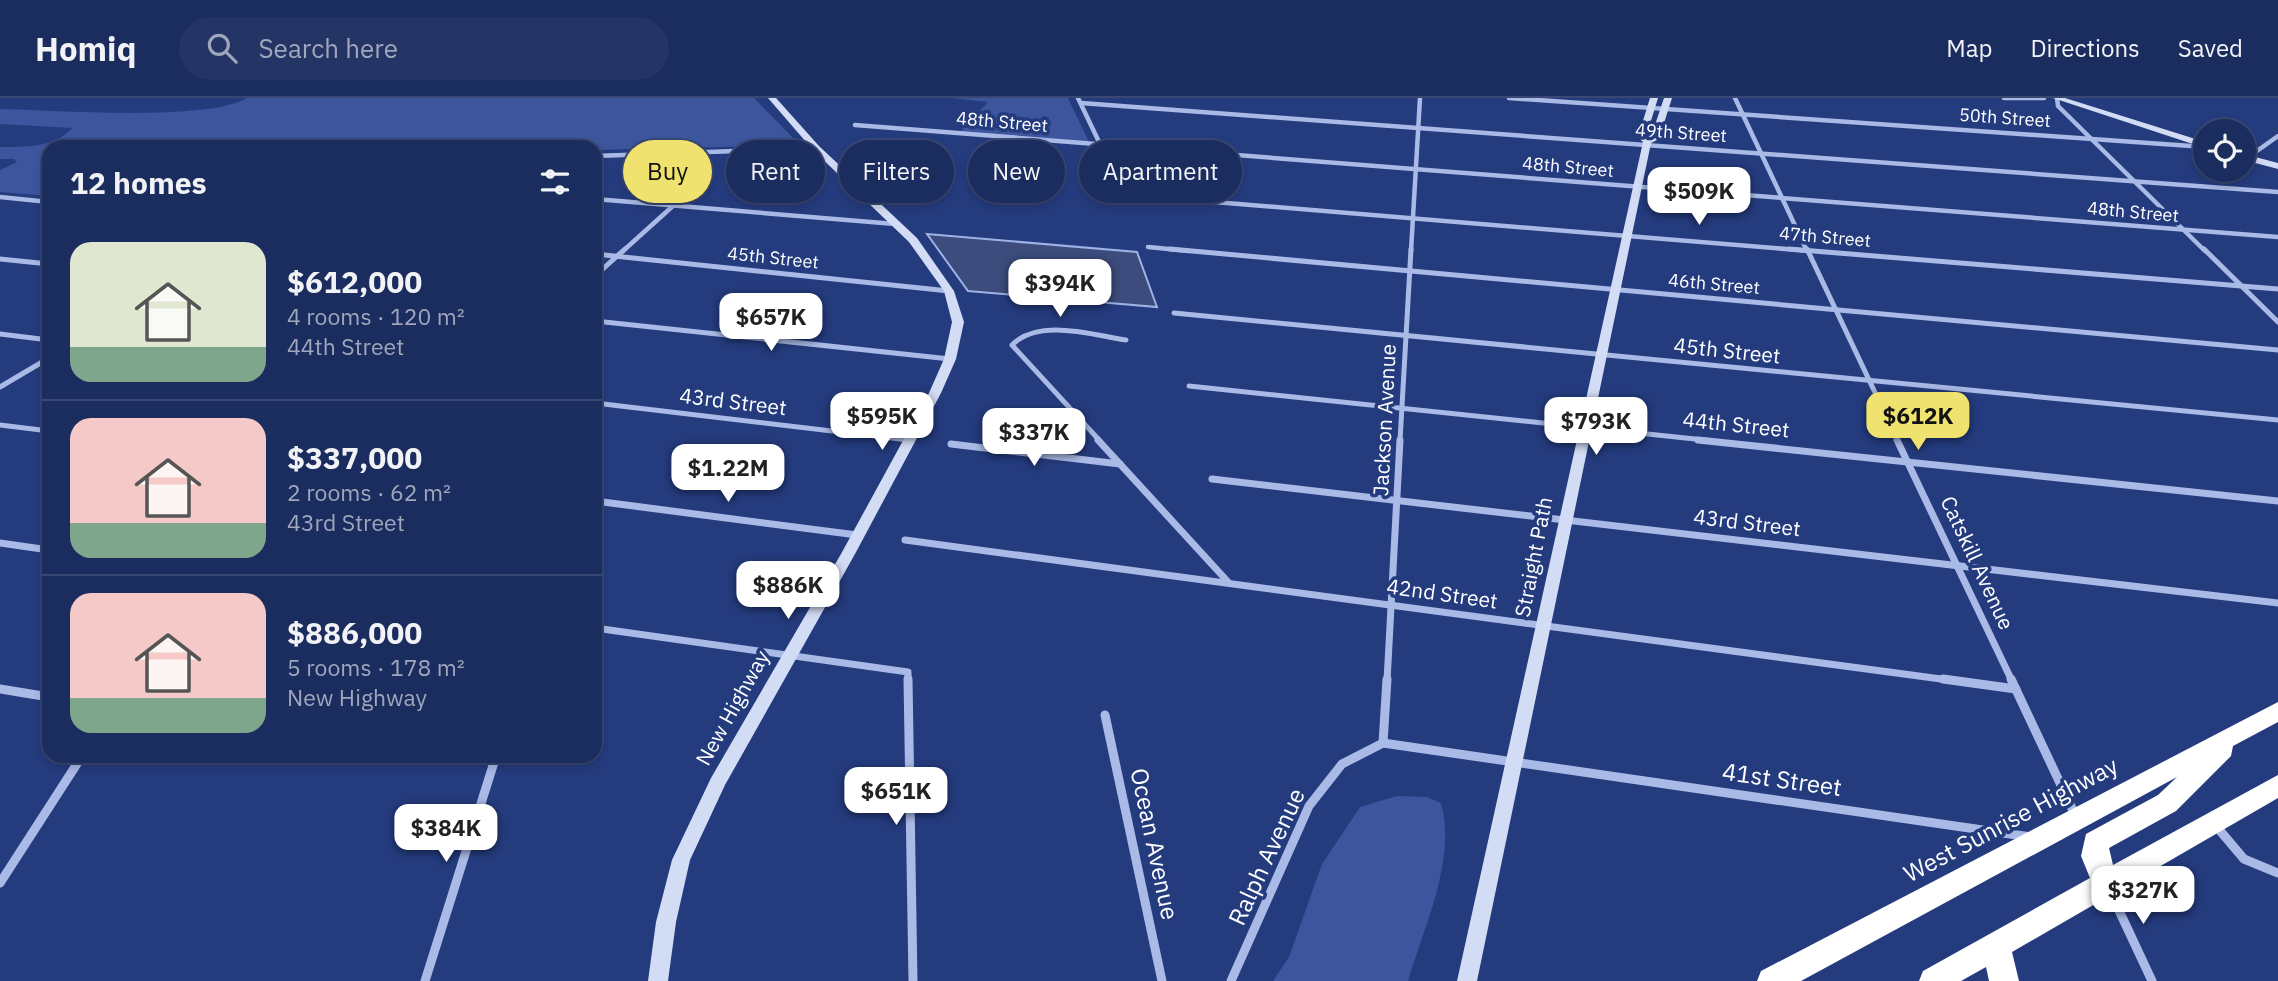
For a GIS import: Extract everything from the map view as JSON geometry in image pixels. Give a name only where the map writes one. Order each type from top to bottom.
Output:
[{"type":"highway","name":"West Sunrise Highway","points":[[1772,981],[2278,711]]},
{"type":"highway","points":[[2106,883],[2095,856],[2096,842],[2167,803],[2239,732]]},
{"type":"highway","points":[[1934,981],[2215,824],[2278,785]]},
{"type":"highway","points":[[1996,946],[2004,981]]},
{"type":"main road","name":"New Highway","points":[[772,98],[809,140]]},
{"type":"main road","name":"Straight Path","points":[[1646,144],[1642,138],[1654,98]]},
{"type":"main road","name":"Straight Path","points":[[1467,981],[1564,520],[1602,354],[1635,187],[1646,144],[1654,139],[1668,98]]},
{"type":"main road","points":[[2058,102],[2085,107],[2193,142]]},
{"type":"main road","points":[[2066,113],[2073,106],[2085,107]]},
{"type":"main road","name":"New Highway","points":[[658,981],[666,922],[681,860],[717,783],[857,535],[950,359],[958,322],[949,290],[913,240],[825,157]]},
{"type":"main road","points":[[2256,162],[2278,169]]},
{"type":"street","name":"Jackson Avenue","points":[[1383,743],[1394,606],[1420,98]]},
{"type":"street","name":"50th Street","points":[[1509,98],[2193,145]]},
{"type":"street","name":"Catskill Avenue","points":[[1735,98],[2076,817]]},
{"type":"street","points":[[2004,98],[2044,98]]},
{"type":"street","points":[[1080,101],[1098,140]]},
{"type":"street","name":"49th Street","points":[[1080,101],[2278,192]]},
{"type":"street","points":[[2058,102],[2066,113],[2278,322]]},
{"type":"street","name":"48th Street","points":[[855,125],[1079,142]]},
{"type":"street","points":[[2160,144],[2169,140],[2168,133]]},
{"type":"street","points":[[2256,151],[2278,136]]},
{"type":"street","points":[[602,156],[726,151]]},
{"type":"street","name":"48th Street","points":[[1242,155],[2278,237]]},
{"type":"street","points":[[0,197],[42,201]]},
{"type":"street","points":[[602,200],[895,224]]},
{"type":"street","name":"47th Street","points":[[1239,203],[2278,289]]},
{"type":"street","points":[[602,270],[674,205]]},
{"type":"street","name":"46th Street","points":[[1147,247],[2278,350]]},
{"type":"street","name":"45th Street","points":[[602,255],[949,290]]},
{"type":"street","points":[[0,259],[42,263]]},
{"type":"street","name":"45th Street","points":[[1174,313],[2278,420]]},
{"type":"street","points":[[602,322],[950,359]]},
{"type":"street","points":[[1126,340],[1043,331],[1021,334],[1012,345],[1229,584]]},
{"type":"street","points":[[0,334],[42,339]]},
{"type":"street","points":[[0,387],[42,362]]},
{"type":"street","name":"44th Street","points":[[1189,386],[2278,501]]},
{"type":"street","name":"43rd Street","points":[[602,404],[908,440]]},
{"type":"street","points":[[0,425],[42,430]]},
{"type":"street","points":[[951,444],[1121,464]]},
{"type":"street","name":"43rd Street","points":[[1212,479],[2278,603]]},
{"type":"street","points":[[602,502],[857,535]]},
{"type":"street","name":"42nd Street","points":[[905,540],[2016,689]]},
{"type":"street","points":[[0,543],[42,549]]},
{"type":"street","points":[[602,629],[908,673],[914,981]]},
{"type":"street","points":[[0,688],[42,695]]},
{"type":"street","name":"Ocean Avenue","points":[[1105,715],[1163,981]]},
{"type":"street","points":[[1383,743],[1515,762]]},
{"type":"street","name":"Ralph Avenue","points":[[1231,981],[1309,806],[1342,764],[1383,743]]},
{"type":"street","name":"41st Street","points":[[1515,762],[2042,838]]},
{"type":"street","points":[[0,883],[77,763]]},
{"type":"street","points":[[425,981],[494,763]]},
{"type":"street","points":[[2215,824],[2234,850],[2274,872]]},
{"type":"street","points":[[2106,883],[2152,981]]},
{"type":"shaded area","points":[[247,98],[754,98],[795,140],[726,140],[726,147],[712,147],[712,140],[623,140],[623,149],[602,150],[602,140],[55,140],[72,128],[0,124],[0,109],[128,113],[199,110]]},
{"type":"shaded area","points":[[952,98],[1068,98],[1088,140],[960,132],[988,102]]},
{"type":"shaded area","points":[[42,144],[42,195],[0,192],[0,170],[17,162],[14,159],[0,159],[0,147]]},
{"type":"shaded area","points":[[927,234],[1137,252],[1157,307],[968,291]]},
{"type":"shaded area","points":[[1397,796],[1427,797],[1441,803],[1445,824],[1442,869],[1408,981],[1273,981],[1289,957],[1322,864],[1360,807]]}]
